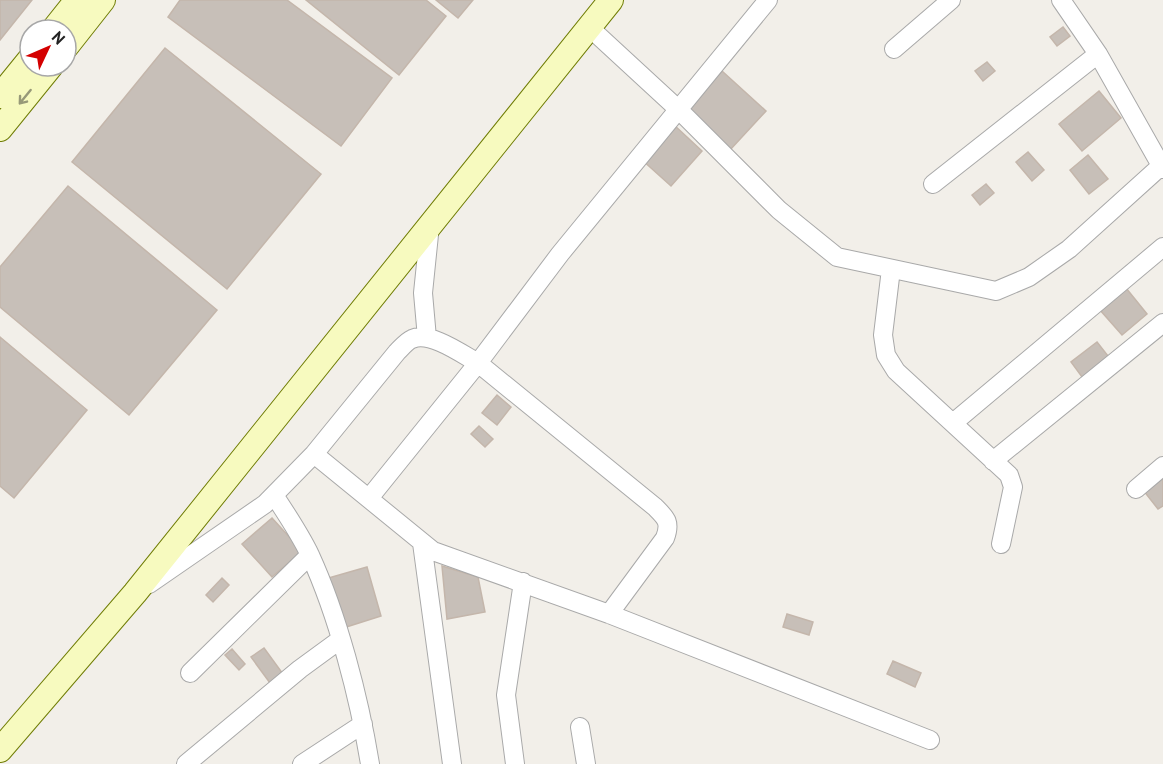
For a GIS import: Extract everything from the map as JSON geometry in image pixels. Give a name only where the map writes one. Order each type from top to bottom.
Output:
[{"type":"street","points":[[63,18],[77,0]]},
{"type":"street","points":[[78,32],[103,0]]},
{"type":"street","points":[[0,750],[135,593],[611,0]]},
{"type":"street","points":[[370,497],[478,363],[560,254],[768,0]]},
{"type":"street","points":[[894,50],[951,0]]},
{"type":"street","points":[[589,27],[679,110],[779,210],[837,257],[996,291],[1029,277],[1069,249],[1162,167],[1098,54],[1061,0]]},
{"type":"street","points":[[933,184],[1098,54]]},
{"type":"street","points":[[0,96],[18,74]]},
{"type":"street","points":[[0,129],[41,78]]},
{"type":"street","points":[[427,338],[423,292],[430,225]]},
{"type":"street","points":[[953,423],[1163,247]]},
{"type":"street","points":[[891,269],[883,335],[886,355],[896,371],[1009,475],[1013,487],[1001,544]]},
{"type":"street","points":[[993,461],[1163,323]]},
{"type":"street","points":[[135,593],[265,504],[314,454],[397,352],[412,339],[427,338],[448,345],[478,363],[655,507],[667,521],[669,528],[665,538],[609,614]]},
{"type":"street","points":[[314,454],[434,551],[609,614],[930,740]]},
{"type":"street","points":[[1136,489],[1163,466]]},
{"type":"street","points":[[274,495],[310,555],[341,639],[363,724],[370,764]]},
{"type":"street","points":[[422,543],[452,764]]},
{"type":"street","points":[[189,673],[310,555]]},
{"type":"street","points":[[515,764],[506,695],[523,582]]},
{"type":"street","points":[[186,764],[300,669],[341,639]]},
{"type":"street","points":[[302,764],[363,724]]},
{"type":"street","points":[[580,727],[586,764]]},
{"type":"building","points":[[0,0],[32,0],[0,40]]},
{"type":"building","points":[[180,0],[287,0],[392,78],[341,146],[168,17]]},
{"type":"building","points":[[306,0],[426,0],[446,16],[399,75]]},
{"type":"building","points":[[436,0],[473,0],[458,18]]},
{"type":"building","points":[[1063,27],[1070,36],[1057,46],[1050,37]]},
{"type":"building","points":[[165,48],[321,174],[227,289],[72,162]]},
{"type":"building","points":[[987,62],[995,71],[983,81],[975,71]]},
{"type":"building","points":[[722,71],[766,111],[730,150],[686,110]]},
{"type":"building","points":[[1099,91],[1121,118],[1082,151],[1059,124]]},
{"type":"building","points":[[673,124],[702,151],[671,186],[641,159]]},
{"type":"building","points":[[1028,152],[1044,170],[1032,181],[1016,162]]},
{"type":"building","points":[[1088,155],[1108,179],[1089,194],[1070,170]]},
{"type":"building","points":[[986,184],[994,193],[980,205],[972,195]]},
{"type":"building","points":[[68,186],[217,310],[129,415],[0,307],[0,267]]},
{"type":"building","points":[[1126,288],[1147,314],[1122,335],[1100,310]]},
{"type":"building","points":[[0,337],[87,410],[14,498],[0,486]]},
{"type":"building","points":[[1097,342],[1112,361],[1085,381],[1071,362]]},
{"type":"building","points":[[497,395],[511,407],[497,425],[482,413]]},
{"type":"building","points":[[479,426],[493,439],[485,447],[471,434]]},
{"type":"building","points":[[1163,475],[1163,506],[1158,509],[1143,490]]},
{"type":"building","points":[[272,518],[302,551],[272,577],[242,544]]},
{"type":"building","points":[[442,566],[478,577],[485,612],[447,619]]},
{"type":"building","points":[[367,567],[381,616],[340,629],[325,579]]},
{"type":"building","points":[[222,578],[229,585],[213,602],[206,595]]},
{"type":"building","points":[[787,614],[813,622],[809,635],[783,627]]},
{"type":"building","points":[[264,648],[283,674],[270,683],[251,657]]},
{"type":"building","points":[[232,649],[245,664],[239,670],[225,655]]},
{"type":"building","points":[[893,661],[921,673],[915,687],[887,674]]}]
